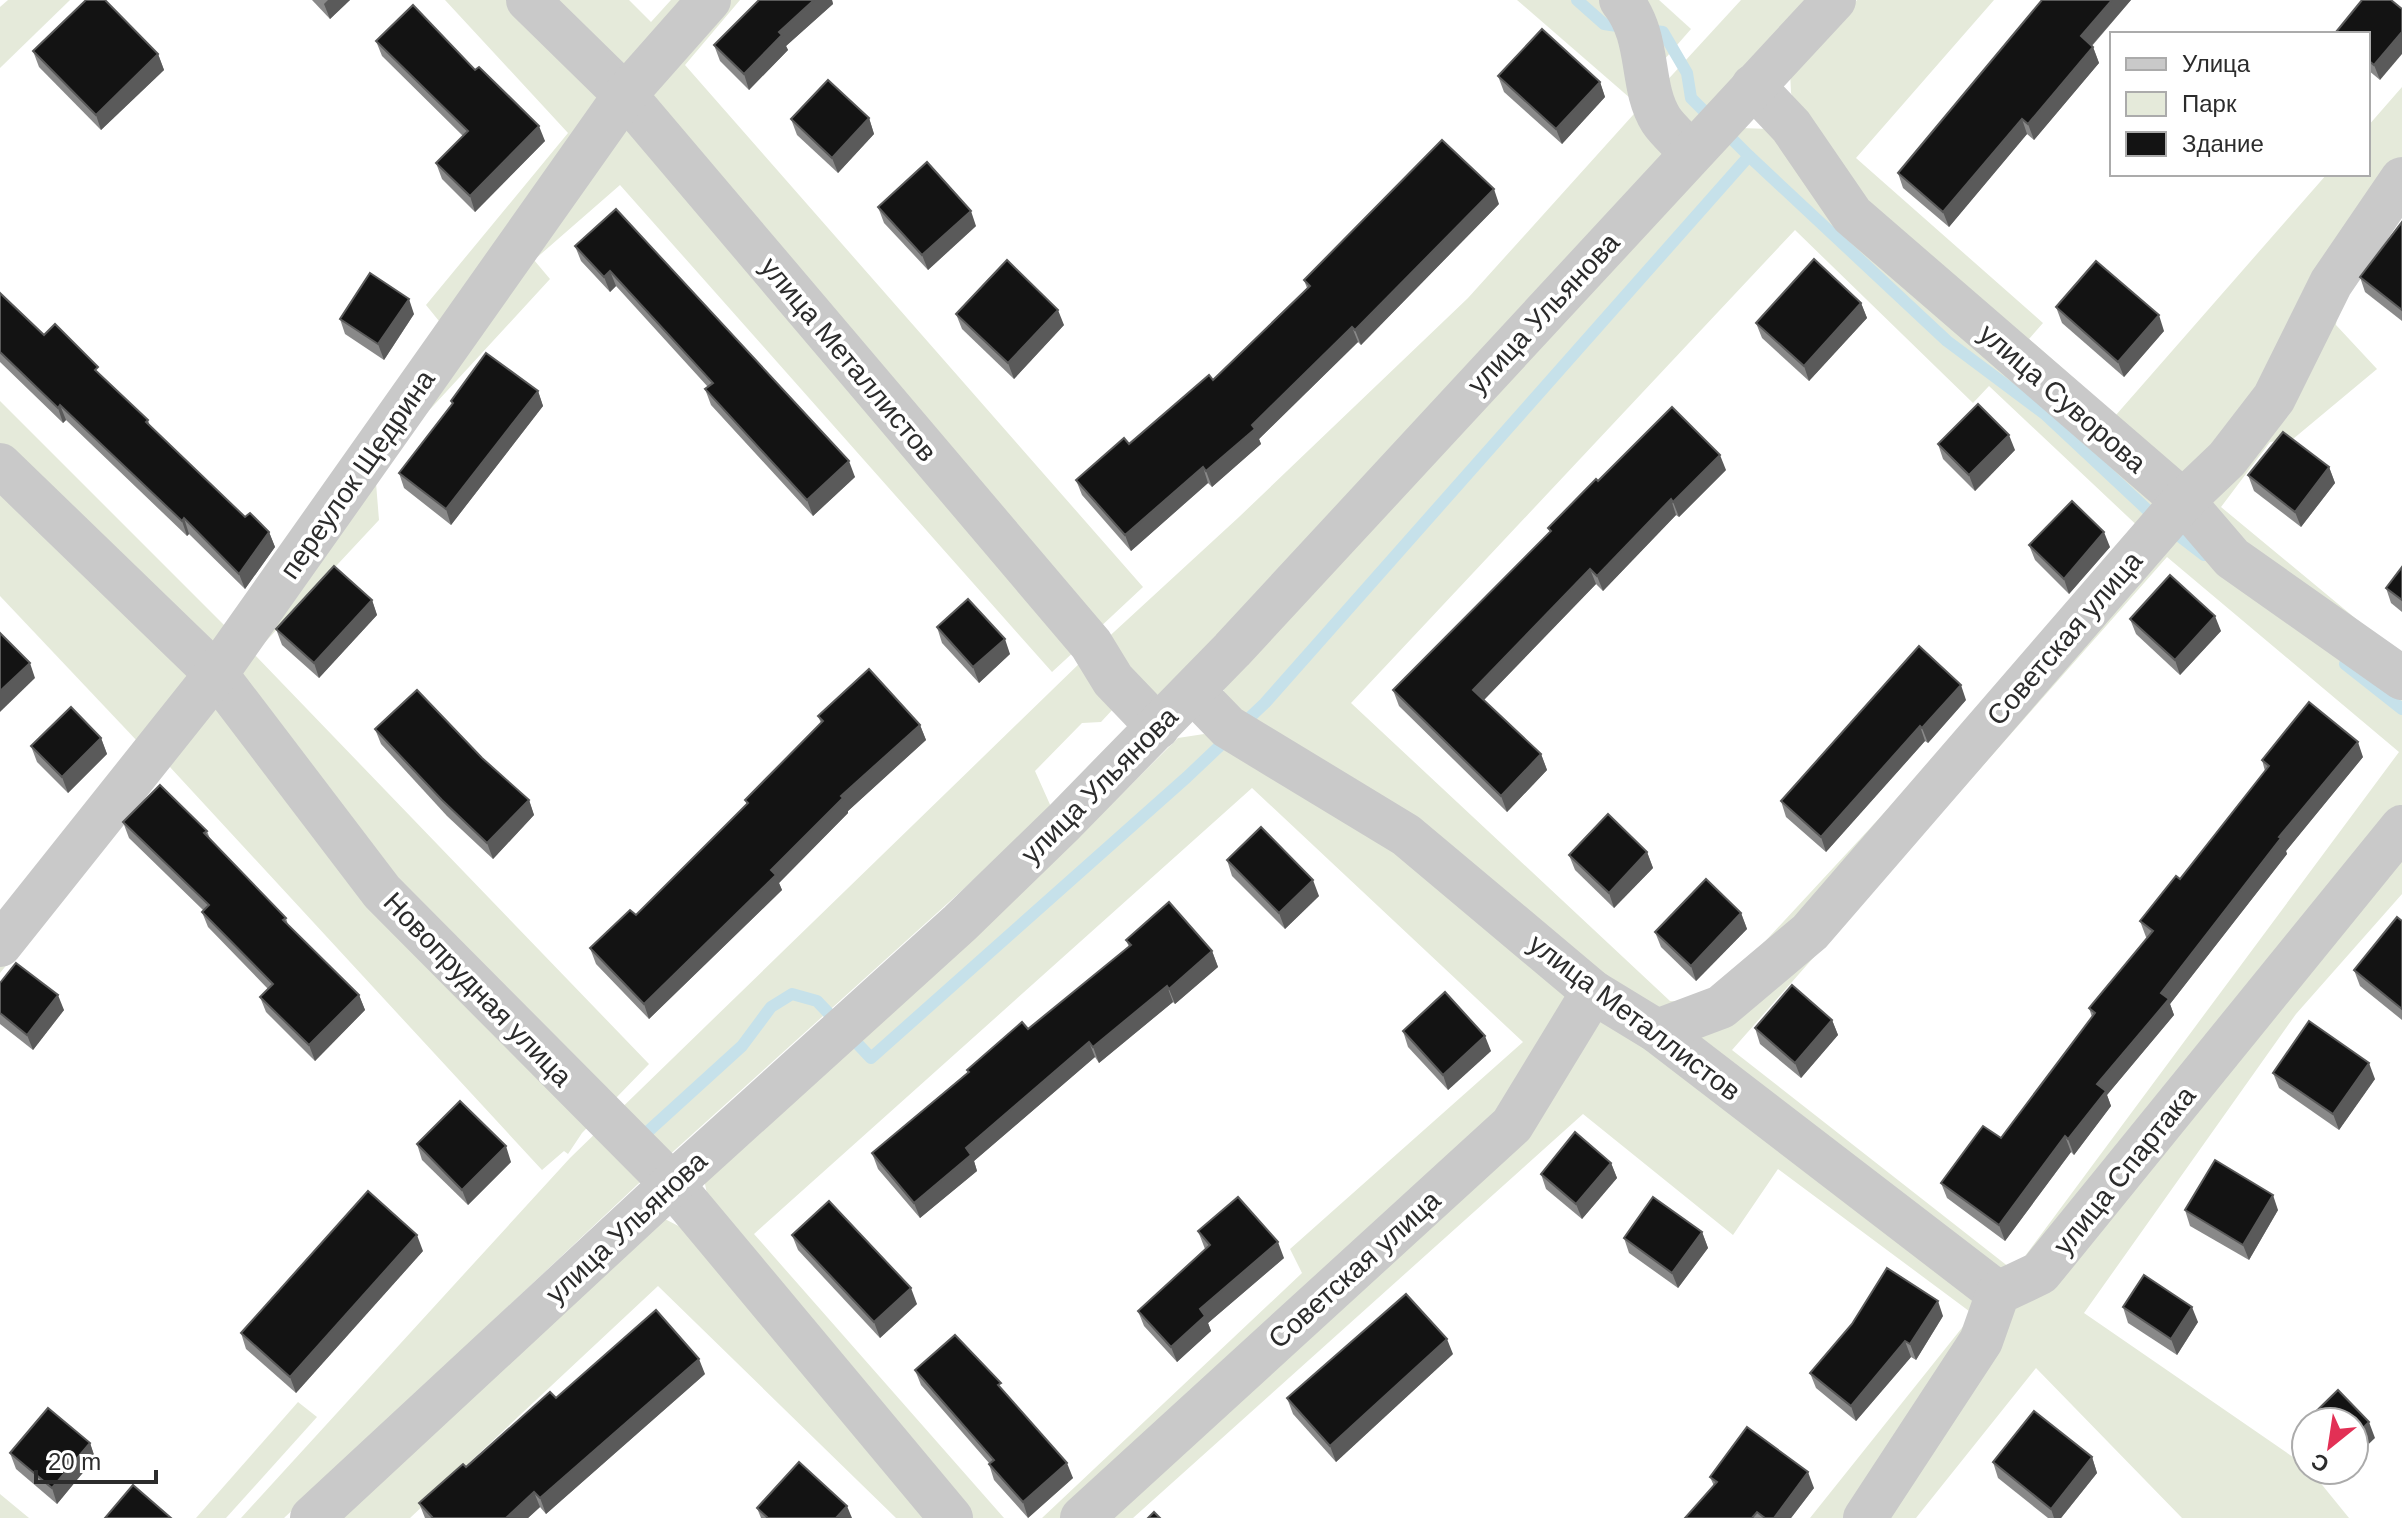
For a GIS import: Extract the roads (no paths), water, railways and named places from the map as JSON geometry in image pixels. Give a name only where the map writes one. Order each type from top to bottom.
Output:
[{"type":"street","name":"улица Металлистов","points":[[528,0],[625,95],[1091,644],[1113,680],[1158,727]]},
{"type":"street","name":"переулок Щедрина","points":[[0,945],[216,674],[625,95],[709,0]]},
{"type":"street","points":[[1621,0],[1642,37],[1650,87],[1660,119],[1691,153]]},
{"type":"street","name":"улица Ульянова","points":[[312,1518],[672,1184],[960,923],[1158,727],[1834,0]]},
{"type":"street","name":"улица Суворова","points":[[1753,86],[1791,126],[1852,215],[2183,501],[2232,558],[2402,678]]},
{"type":"street","name":"Советская улица","points":[[1657,1031],[1721,1007],[1810,932],[2183,501],[2227,459],[2274,398],[2331,283],[2402,179]]},
{"type":"street","name":"Новопрудная улица","points":[[0,465],[216,674],[382,892],[672,1184],[951,1518]]},
{"type":"street","name":"улица Металлистов","points":[[1193,691],[1228,727],[1406,835],[1593,992],[1657,1031],[1998,1293]]},
{"type":"street","name":"улица Спартака","points":[[1998,1293],[2040,1273],[2402,827]]},
{"type":"street","name":"Советская улица","points":[[1082,1518],[1512,1125],[1593,992]]},
{"type":"street","points":[[1865,1518],[1981,1341],[1998,1293]]},
{"type":"waterway","points":[[1577,0],[1604,24],[1624,27]]},
{"type":"waterway","points":[[1647,30],[1663,32],[1687,73],[1691,98],[1749,156],[1947,341],[2046,415],[2156,518],[2204,555]]},
{"type":"waterway","points":[[635,1136],[643,1136],[742,1046],[771,1007],[792,994],[817,1001],[871,1058],[1187,777],[1265,703],[1749,156]]},
{"type":"waterway","points":[[2345,664],[2402,709]]}]
